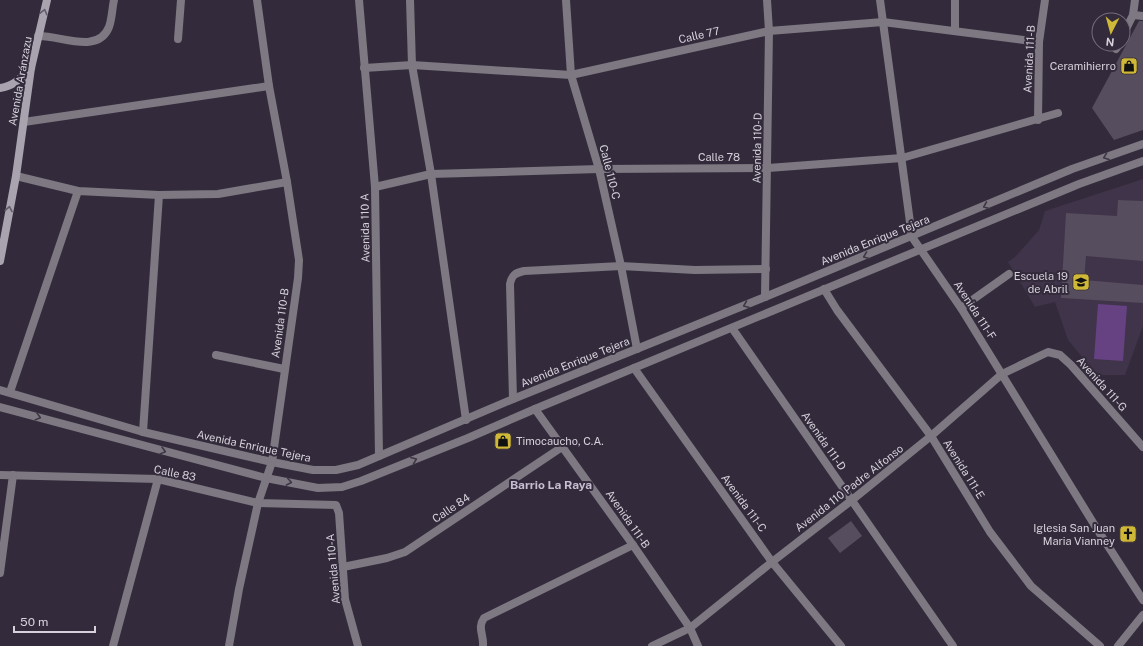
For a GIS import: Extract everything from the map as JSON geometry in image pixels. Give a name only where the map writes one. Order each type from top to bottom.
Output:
[{"type":"main road","name":"Avenida Aránzazu","points":[[0,261],[16,176],[31,68],[47,0]]},
{"type":"main road","points":[[0,88],[20,80],[31,68]]},
{"type":"street","points":[[38,36],[81,42],[93,42],[102,38],[109,26],[114,0]]},
{"type":"street","points":[[178,39],[181,0]]},
{"type":"street","name":"Avenida 110-B","points":[[229,646],[239,589],[258,503],[272,462],[298,278],[299,260],[287,182],[269,86],[257,0]]},
{"type":"street","name":"Avenida 110 A","points":[[359,0],[375,187],[379,456]]},
{"type":"street","points":[[410,0],[412,65],[431,174],[466,420]]},
{"type":"street","name":"Calle 110-C","points":[[566,0],[571,75],[599,169],[621,266],[637,348]]},
{"type":"street","name":"Avenida 110-D","points":[[765,297],[769,31],[767,0]]},
{"type":"street","name":"Avenida 111-F","points":[[880,0],[912,237],[961,308],[1093,523],[1143,600]]},
{"type":"street","points":[[955,0],[955,31]]},
{"type":"street","name":"Avenida 111-B","points":[[1038,120],[1039,42],[1045,0]]},
{"type":"street","points":[[1131,19],[1135,0]]},
{"type":"street","points":[[1133,15],[1143,16]]},
{"type":"street","name":"Calle 77","points":[[364,68],[412,65],[571,75],[769,31],[883,22],[1039,42]]},
{"type":"street","points":[[24,122],[269,86]]},
{"type":"street","name":"Calle 78","points":[[375,187],[431,174],[599,169],[768,168],[902,158],[1058,113]]},
{"type":"street","name":"Avenida Enrique Tejera","points":[[0,390],[143,432],[272,462],[313,470],[336,470],[358,465],[513,399],[912,237],[1072,169],[1143,144]]},
{"type":"street","points":[[0,407],[266,478],[318,488],[342,487],[361,481],[433,452],[535,408],[1079,184],[1143,161]]},
{"type":"street","points":[[16,176],[78,191],[159,195],[218,194],[287,182]]},
{"type":"street","points":[[10,392],[78,191]]},
{"type":"street","points":[[143,432],[159,195]]},
{"type":"street","points":[[513,399],[510,284],[511,277],[516,273],[524,271],[621,266],[695,270],[766,269]]},
{"type":"street","points":[[961,308],[1009,274]]},
{"type":"street","name":"Avenida 111-E","points":[[824,289],[837,310],[931,436],[990,532],[1031,586],[1100,646]]},
{"type":"street","name":"Avenida 111-D","points":[[732,328],[954,646]]},
{"type":"street","name":"Avenida 110 Padre Alfonso","points":[[652,646],[690,628],[931,436],[1002,374],[1048,352],[1060,355]]},
{"type":"street","points":[[216,355],[284,369]]},
{"type":"street","name":"Avenida 111-G","points":[[1060,355],[1071,365],[1143,447]]},
{"type":"street","name":"Avenida 111-C","points":[[634,368],[772,562],[841,646]]},
{"type":"street","name":"Avenida 111-B","points":[[535,408],[633,545],[690,628],[698,646]]},
{"type":"street","name":"Calle 84","points":[[343,567],[393,557],[405,552],[562,447]]},
{"type":"street","name":"Calle 83","points":[[0,474],[158,479],[258,503],[333,504],[336,505],[339,513]]},
{"type":"street","points":[[0,573],[13,475]]},
{"type":"street","points":[[113,646],[158,479]]},
{"type":"street","name":"Avenida 110-A","points":[[339,513],[345,599],[358,646]]},
{"type":"street","points":[[483,646],[480,626],[484,618],[633,545]]},
{"type":"street","points":[[1118,646],[1143,615]]},
{"type":"shaded area","name":"Escuela 19 de Abril","points":[[1143,179],[1143,326],[1125,375],[1097,375],[1068,340],[1055,302],[1035,307],[1008,262],[1015,257],[1039,230],[1045,211]]},
{"type":"shaded area","points":[[1098,304],[1127,306],[1123,361],[1094,359]]},
{"type":"building","name":"Ceramihierro","points":[[1139,21],[1143,21],[1143,130],[1114,140],[1092,108],[1122,52],[1131,52],[1131,36]]},
{"type":"building","points":[[1118,200],[1143,201],[1143,261],[1086,256],[1084,280],[1143,285],[1143,303],[1061,298],[1066,213],[1117,216]]},
{"type":"building","points":[[851,521],[862,536],[840,553],[828,538]]},
{"type":"place","name":"Ceramihierro","points":[[1129,66]]},
{"type":"place","name":"Escuela 19 de Abril","points":[[1081,282]]},
{"type":"place","name":"Timocaucho, C.A.","points":[[503,441]]},
{"type":"place","name":"Iglesia San Juan Maria Vianney","points":[[1128,534]]},
{"type":"district","name":"Barrio La Raya","points":[[551,485]]}]
